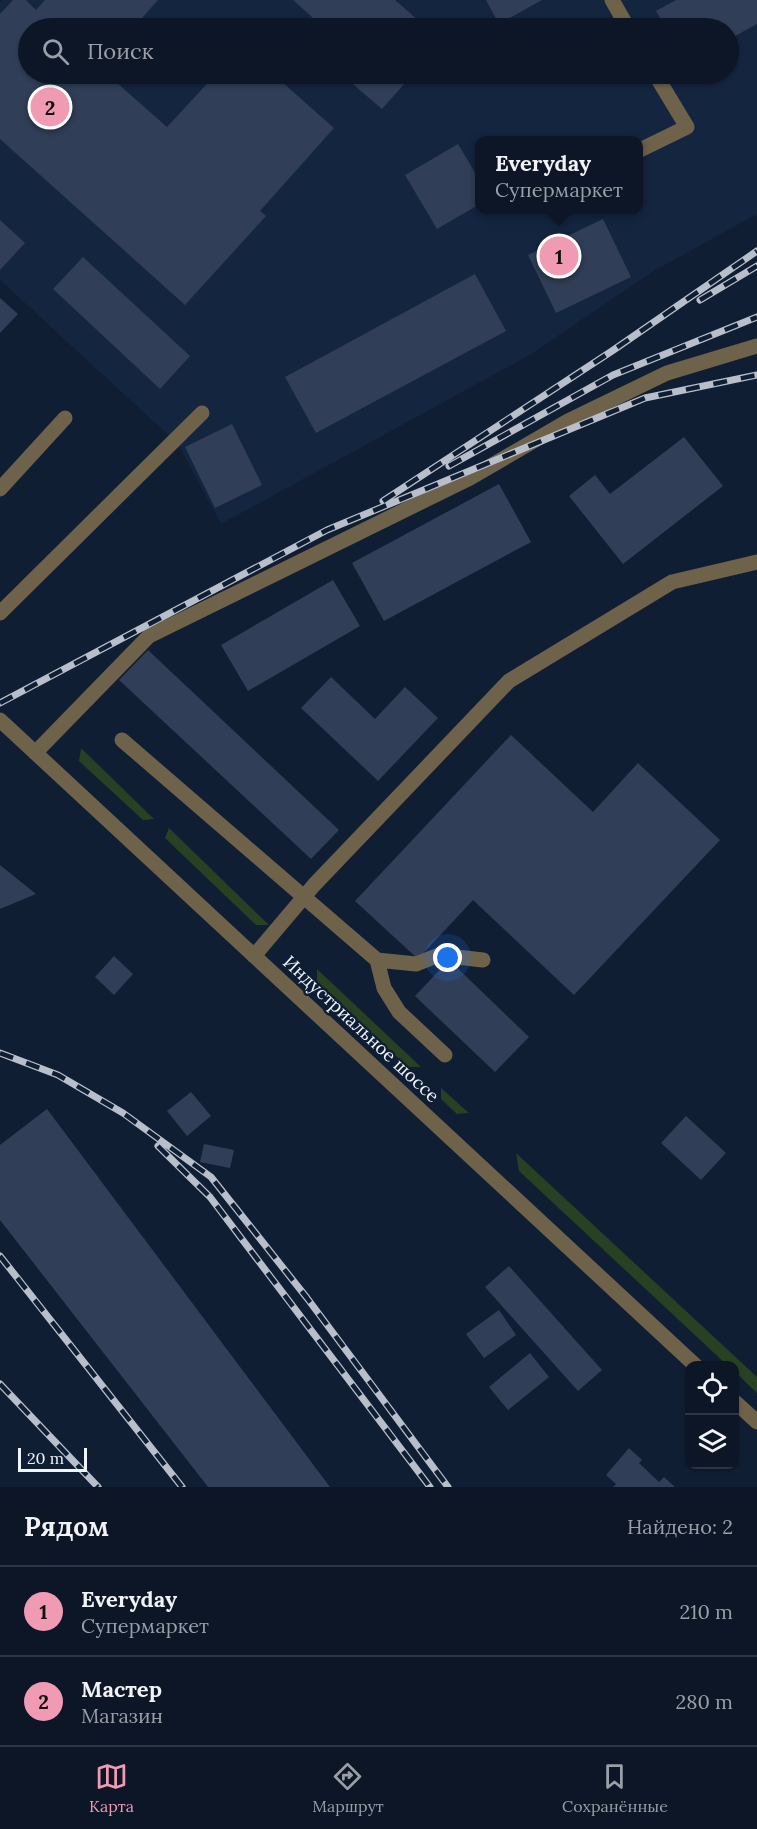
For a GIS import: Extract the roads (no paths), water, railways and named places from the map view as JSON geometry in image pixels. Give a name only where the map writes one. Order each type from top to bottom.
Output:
[{"type":"street","points":[[612,0],[622,18]]},
{"type":"street","points":[[643,149],[687,127],[661,84]]},
{"type":"street","points":[[35,753],[149,636],[470,478],[568,421],[667,373],[757,346]]},
{"type":"street","points":[[0,613],[202,413]]},
{"type":"street","points":[[0,489],[65,418]]},
{"type":"street","points":[[254,956],[304,897],[509,681],[672,582],[757,562]]},
{"type":"street","name":"Индустриальное шоссе","points":[[0,720],[692,1361]]},
{"type":"street","points":[[122,740],[377,960],[416,964],[439,955],[483,960]]},
{"type":"street","points":[[377,960],[384,988],[399,1012],[445,1055]]},
{"type":"street","points":[[739,1405],[757,1422]]},
{"type":"railway","points":[[383,501],[612,351],[757,251]]},
{"type":"railway","points":[[700,300],[757,266]]},
{"type":"railway","points":[[449,466],[613,375],[757,317]]},
{"type":"railway","points":[[0,703],[327,530],[645,398],[757,375]]},
{"type":"railway","points":[[0,1053],[58,1075],[123,1113],[211,1177],[307,1298],[448,1487]]},
{"type":"railway","points":[[158,1146],[210,1197],[430,1487]]},
{"type":"railway","points":[[0,1256],[182,1487]]},
{"type":"railway","points":[[0,1384],[98,1487]]},
{"type":"place","name":"Мастер","points":[[50,107]]},
{"type":"place","name":"Everyday","points":[[559,256]]}]
